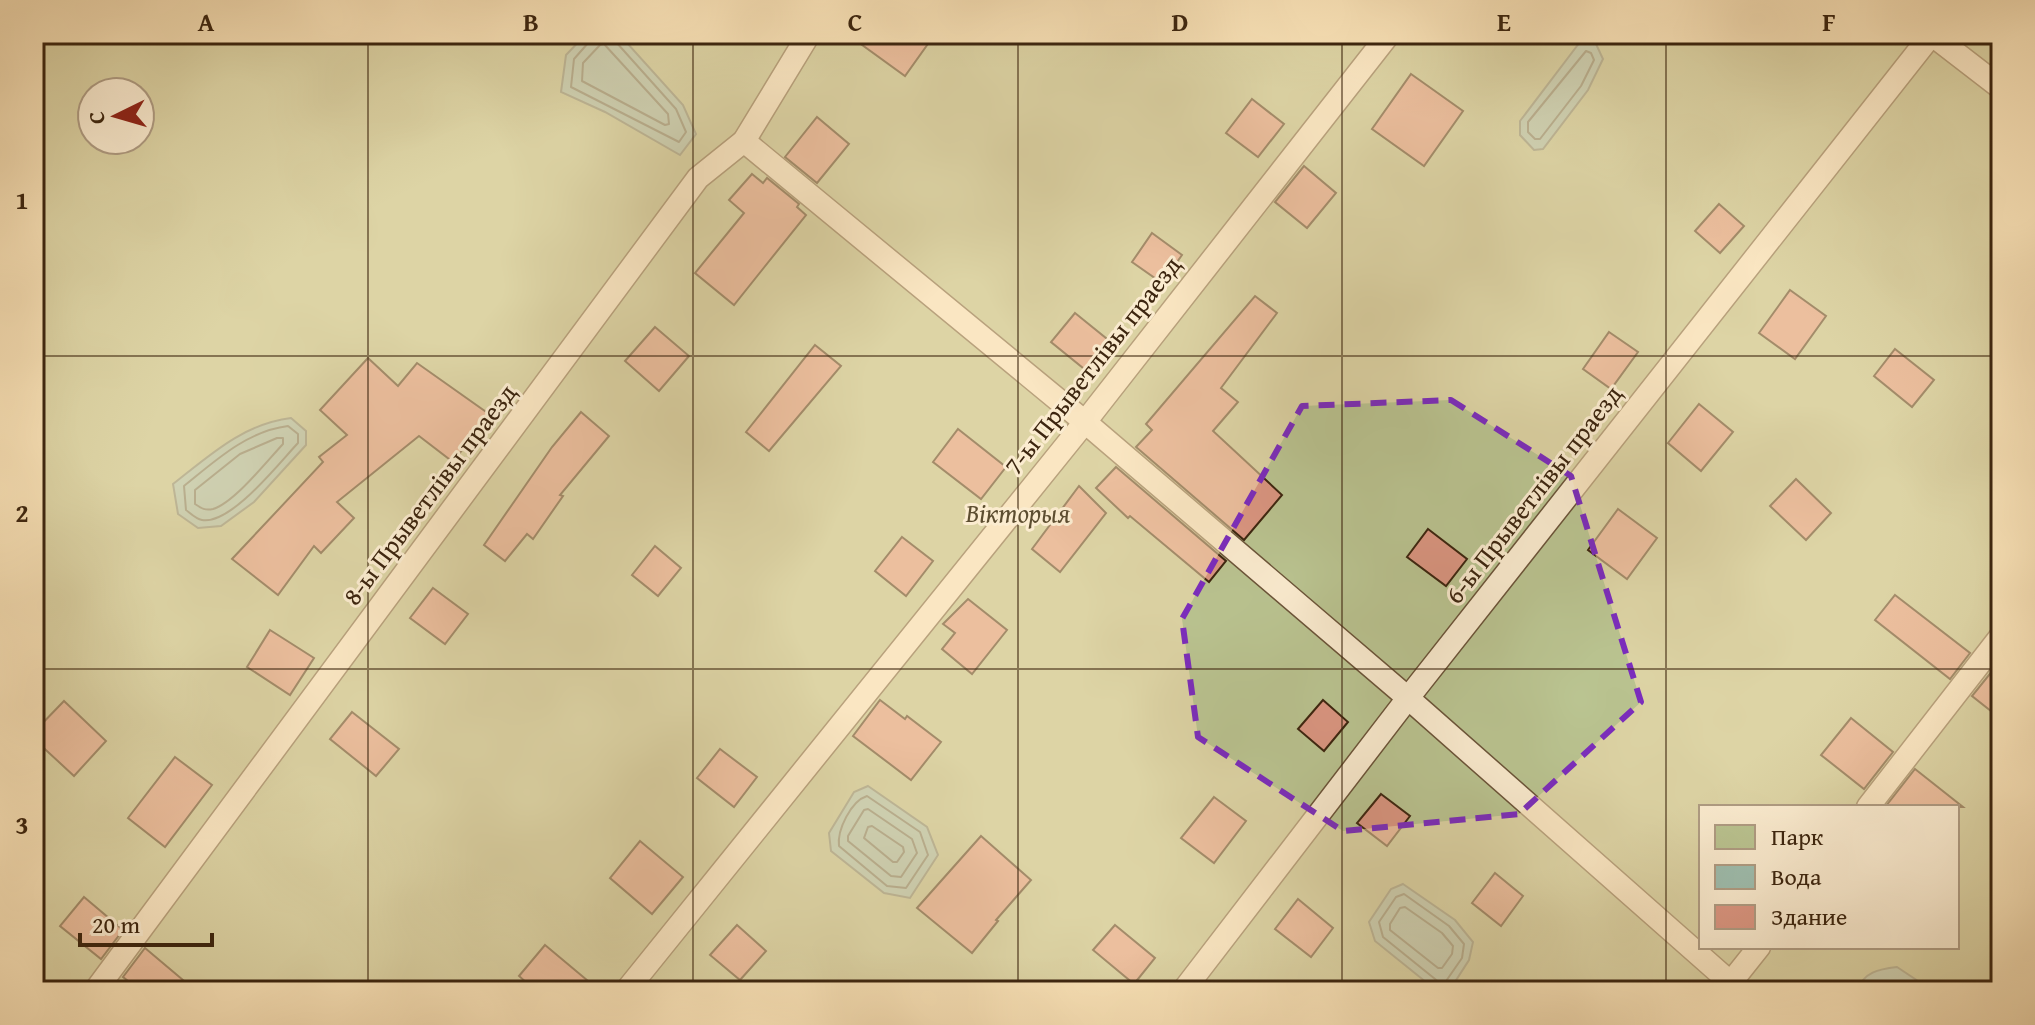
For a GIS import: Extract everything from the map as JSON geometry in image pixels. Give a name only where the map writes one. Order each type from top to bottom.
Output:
[{"type":"lane","name":"8-ы Прыветлівы праезд","points":[[95,991],[698,178],[744,141],[809,34]]},
{"type":"lane","name":"7-ы Прыветлівы праезд","points":[[626,991],[1085,422],[1389,34]]},
{"type":"lane","points":[[1931,34],[2001,88]]},
{"type":"lane","name":"6-ы Прыветлівы праезд","points":[[1183,991],[1408,698],[1931,34]]},
{"type":"lane","points":[[744,141],[1085,422],[1408,698],[1732,988],[1758,949]]},
{"type":"lane","points":[[1870,805],[2001,636]]},
{"type":"highlighted area","points":[[1451,400],[1571,476],[1641,702],[1519,814],[1343,831],[1198,737],[1182,619],[1302,406]]},
{"type":"green space","name":"Вікторыя","points":[[34,34],[2001,34],[2001,991],[34,991]]},
{"type":"water","points":[[586,34],[619,34],[683,105],[696,134],[680,155],[605,112],[561,92],[566,55]]},
{"type":"water","points":[[1580,42],[1596,44],[1603,59],[1588,90],[1543,149],[1534,150],[1520,135],[1520,121]]},
{"type":"water","points":[[291,418],[306,431],[306,445],[254,502],[221,526],[198,528],[178,514],[173,484],[242,434],[274,421]]},
{"type":"water","points":[[868,786],[927,827],[938,855],[910,898],[884,893],[831,851],[829,833],[854,792]]},
{"type":"water","points":[[1403,884],[1455,920],[1473,942],[1469,960],[1451,988],[1437,991],[1375,941],[1369,922],[1391,889]]},
{"type":"water","points":[[1897,967],[1933,991],[1858,991],[1868,976],[1878,970]]},
{"type":"building","points":[[847,34],[935,34],[905,76]]},
{"type":"building","points":[[1411,74],[1463,111],[1424,166],[1372,129]]},
{"type":"building","points":[[1252,99],[1284,124],[1258,157],[1226,133]]},
{"type":"building","points":[[817,117],[849,144],[817,183],[785,157]]},
{"type":"building","points":[[1304,166],[1336,193],[1307,228],[1275,202]]},
{"type":"building","points":[[752,174],[763,183],[767,178],[799,204],[797,207],[806,215],[734,305],[695,273],[744,213],[729,200]]},
{"type":"building","points":[[1719,204],[1744,226],[1720,253],[1695,231]]},
{"type":"building","points":[[1152,233],[1182,255],[1162,283],[1132,262]]},
{"type":"building","points":[[1790,290],[1826,316],[1795,359],[1759,333]]},
{"type":"building","points":[[1255,296],[1277,313],[1221,388],[1238,402],[1213,431],[1282,495],[1244,540],[1136,447],[1152,430],[1146,424]]},
{"type":"building","points":[[1075,313],[1112,343],[1088,372],[1051,342]]},
{"type":"building","points":[[655,327],[689,356],[659,391],[625,361]]},
{"type":"building","points":[[1609,332],[1638,352],[1611,389],[1583,369]]},
{"type":"building","points":[[815,345],[841,366],[769,451],[746,432]]},
{"type":"building","points":[[1895,349],[1934,380],[1912,407],[1874,376]]},
{"type":"building","points":[[368,358],[398,386],[417,363],[489,414],[453,462],[419,436],[337,502],[354,518],[321,553],[314,546],[278,595],[232,559],[323,462],[319,457],[347,435],[320,410]]},
{"type":"building","points":[[1699,404],[1733,432],[1701,471],[1668,443]]},
{"type":"building","points":[[581,412],[609,436],[560,495],[563,496],[533,539],[527,534],[505,561],[484,545],[552,447]]},
{"type":"building","points":[[958,429],[1006,467],[981,499],[933,462]]},
{"type":"building","points":[[1116,467],[1226,561],[1209,582],[1130,516],[1128,518],[1096,488]]},
{"type":"building","points":[[1796,479],[1831,513],[1806,540],[1770,506]]},
{"type":"building","points":[[1079,486],[1106,513],[1060,572],[1032,549]]},
{"type":"building","points":[[1618,509],[1657,538],[1627,579],[1588,550]]},
{"type":"building","points":[[1428,529],[1467,559],[1446,586],[1407,557]]},
{"type":"building","points":[[902,537],[933,561],[906,596],[875,571]]},
{"type":"building","points":[[655,546],[681,568],[658,596],[632,575]]},
{"type":"building","points":[[433,588],[468,614],[445,644],[410,618]]},
{"type":"building","points":[[1895,595],[1970,653],[1950,679],[1875,620]]},
{"type":"building","points":[[968,599],[1007,630],[972,674],[942,649],[955,633],[943,624]]},
{"type":"building","points":[[270,630],[314,658],[290,695],[247,667]]},
{"type":"building","points":[[1993,670],[2001,676],[2001,719],[1972,696]]},
{"type":"building","points":[[880,700],[941,742],[911,780],[853,736]]},
{"type":"building","points":[[1323,700],[1348,722],[1324,751],[1298,729]]},
{"type":"building","points":[[64,701],[106,741],[74,776],[34,739],[34,732]]},
{"type":"building","points":[[352,712],[399,749],[376,776],[330,739]]},
{"type":"building","points":[[1851,718],[1893,752],[1864,789],[1821,755]]},
{"type":"building","points":[[720,749],[757,777],[734,807],[697,778]]},
{"type":"building","points":[[175,757],[212,785],[165,847],[128,818]]},
{"type":"building","points":[[1915,769],[1963,807],[1959,805],[1887,805]]},
{"type":"building","points":[[1381,794],[1410,816],[1387,846],[1357,823]]},
{"type":"building","points":[[1214,797],[1246,821],[1214,863],[1181,838]]},
{"type":"building","points":[[981,836],[1031,880],[972,953],[917,908]]},
{"type":"building","points":[[640,841],[683,877],[652,914],[610,878]]},
{"type":"building","points":[[1495,873],[1523,896],[1501,926],[1472,903]]},
{"type":"building","points":[[84,897],[123,930],[101,959],[60,926]]},
{"type":"building","points":[[1298,899],[1333,928],[1311,957],[1275,929]]},
{"type":"building","points":[[737,925],[766,951],[740,980],[710,955]]},
{"type":"building","points":[[1115,925],[1155,958],[1134,984],[1093,950]]},
{"type":"building","points":[[545,945],[600,991],[536,991],[519,976]]},
{"type":"building","points":[[145,948],[196,991],[141,991],[123,977]]}]
